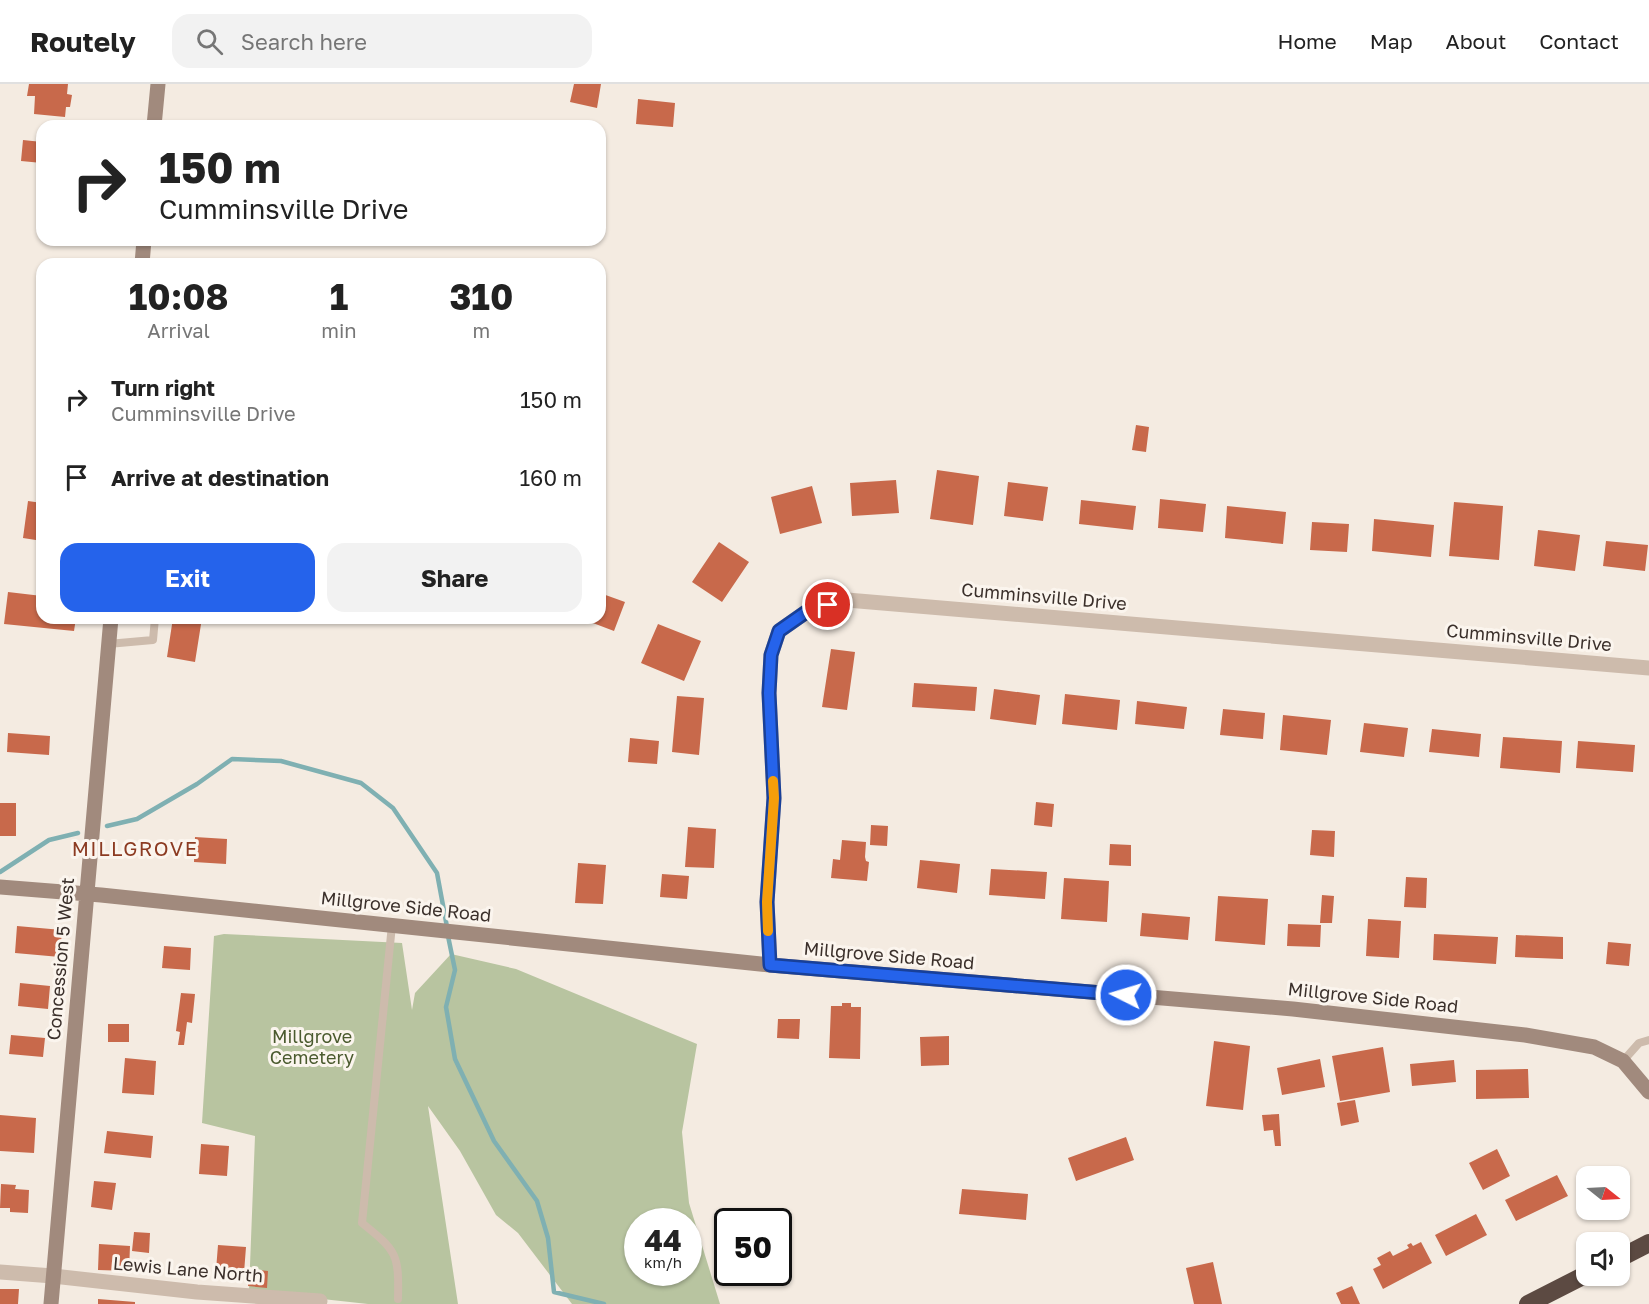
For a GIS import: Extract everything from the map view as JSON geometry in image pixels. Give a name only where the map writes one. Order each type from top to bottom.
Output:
[{"type":"highway","points":[[1630,1253],[1649,1243]]},
{"type":"highway","points":[[1528,1304],[1576,1280]]},
{"type":"main road","points":[[155,120],[158,84]]},
{"type":"main road","name":"Concession 5 West","points":[[51,1304],[110,624]]},
{"type":"main road","name":"Millgrove Side Road","points":[[0,887],[87,893],[770,965],[1293,1009],[1525,1035],[1594,1047],[1623,1061],[1649,1092]]},
{"type":"street","name":"Cumminsville Drive","points":[[770,965],[767,902],[774,798],[769,693],[771,655],[779,631],[809,610],[848,600],[1649,668]]},
{"type":"street","name":"Lewis Lane North","points":[[0,1272],[53,1276],[197,1298],[320,1301]]},
{"type":"lane","points":[[108,644],[153,640],[154,624]]},
{"type":"lane","points":[[392,926],[363,1223],[390,1245],[399,1268],[398,1299]]},
{"type":"lane","points":[[1623,1061],[1639,1043],[1649,1040]]},
{"type":"green space","name":"Millgrove Cemetery","points":[[224,934],[402,943],[412,1010],[415,993],[451,954],[516,969],[697,1044],[682,1132],[691,1208],[624,1208],[624,1286],[702,1286],[702,1245],[720,1304],[572,1304],[518,1233],[496,1215],[460,1151],[428,1106],[458,1304],[368,1304],[249,1291],[255,1136],[202,1123],[214,936]]},
{"type":"building","points":[[29,84],[68,84],[67,94],[72,95],[70,107],[66,107],[65,117],[34,114],[35,96],[27,96]]},
{"type":"building","points":[[574,84],[601,84],[597,108],[570,102]]},
{"type":"building","points":[[638,99],[675,103],[673,127],[636,124]]},
{"type":"building","points":[[23,140],[36,141],[36,162],[21,161]]},
{"type":"building","points":[[1136,425],[1149,427],[1146,452],[1132,450]]},
{"type":"building","points":[[937,470],[979,476],[973,525],[930,519]]},
{"type":"building","points":[[896,480],[899,513],[852,516],[850,483]]},
{"type":"building","points":[[1008,482],[1048,487],[1043,521],[1004,516]]},
{"type":"building","points":[[812,486],[822,523],[780,534],[771,497]]},
{"type":"building","points":[[1160,499],[1206,504],[1203,532],[1158,528]]},
{"type":"building","points":[[1081,500],[1136,506],[1133,530],[1079,524]]},
{"type":"building","points":[[28,501],[36,502],[36,540],[23,538]]},
{"type":"building","points":[[1454,502],[1503,506],[1499,560],[1449,556]]},
{"type":"building","points":[[1227,506],[1286,512],[1283,544],[1225,538]]},
{"type":"building","points":[[1374,519],[1434,525],[1431,557],[1372,551]]},
{"type":"building","points":[[1312,522],[1349,524],[1347,552],[1310,550]]},
{"type":"building","points":[[1538,530],[1580,535],[1575,571],[1534,566]]},
{"type":"building","points":[[1606,541],[1648,545],[1645,571],[1603,566]]},
{"type":"building","points":[[719,542],[749,562],[722,602],[692,582]]},
{"type":"building","points":[[8,592],[36,595],[36,624],[75,624],[74,631],[4,624]]},
{"type":"building","points":[[606,595],[625,602],[614,631],[596,624],[606,624]]},
{"type":"building","points":[[172,624],[201,624],[195,662],[167,657]]},
{"type":"building","points":[[658,624],[701,641],[684,681],[641,663]]},
{"type":"building","points":[[831,649],[855,652],[847,710],[822,707]]},
{"type":"building","points":[[914,683],[977,687],[975,711],[912,707]]},
{"type":"building","points":[[994,689],[1040,695],[1036,725],[990,719]]},
{"type":"building","points":[[1065,694],[1120,700],[1117,730],[1062,724]]},
{"type":"building","points":[[677,696],[704,698],[699,755],[672,752]]},
{"type":"building","points":[[1137,701],[1187,707],[1184,729],[1135,724]]},
{"type":"building","points":[[1223,709],[1265,713],[1263,739],[1220,735]]},
{"type":"building","points":[[1283,715],[1331,720],[1327,755],[1280,750]]},
{"type":"building","points":[[1364,723],[1408,728],[1404,757],[1360,752]]},
{"type":"building","points":[[1432,729],[1481,734],[1479,757],[1429,752]]},
{"type":"building","points":[[8,733],[50,736],[49,755],[7,752]]},
{"type":"building","points":[[1503,737],[1562,741],[1560,773],[1500,768]]},
{"type":"building","points":[[630,738],[659,741],[657,764],[628,762]]},
{"type":"building","points":[[1578,741],[1635,745],[1633,772],[1576,768]]},
{"type":"building","points":[[1036,802],[1054,804],[1052,827],[1034,825]]},
{"type":"building","points":[[0,803],[16,803],[16,836],[0,836]]},
{"type":"building","points":[[871,825],[888,826],[887,846],[870,845]]},
{"type":"building","points":[[688,827],[716,829],[714,868],[685,867]]},
{"type":"building","points":[[1312,830],[1335,831],[1334,857],[1310,855]]},
{"type":"building","points":[[195,837],[227,839],[226,864],[194,862]]},
{"type":"building","points":[[842,840],[866,842],[865,857],[869,862],[867,881],[831,878],[833,859],[840,860]]},
{"type":"building","points":[[1110,844],[1131,845],[1131,866],[1109,865]]},
{"type":"building","points":[[920,860],[960,864],[957,893],[917,888]]},
{"type":"building","points":[[578,863],[606,865],[603,904],[575,903]]},
{"type":"building","points":[[991,869],[1047,872],[1045,899],[989,895]]},
{"type":"building","points":[[662,874],[689,876],[687,899],[660,897]]},
{"type":"building","points":[[1406,877],[1427,878],[1426,908],[1404,907]]},
{"type":"building","points":[[1064,878],[1109,881],[1107,922],[1061,919]]},
{"type":"building","points":[[1322,895],[1334,896],[1332,923],[1320,923]]},
{"type":"building","points":[[1218,896],[1268,899],[1265,945],[1215,941]]},
{"type":"building","points":[[1142,913],[1190,917],[1188,940],[1140,936]]},
{"type":"building","points":[[1368,919],[1401,921],[1399,958],[1366,956]]},
{"type":"building","points":[[1288,924],[1321,925],[1320,947],[1287,946]]},
{"type":"building","points":[[17,926],[62,930],[60,957],[15,953]]},
{"type":"building","points":[[1434,934],[1498,937],[1496,964],[1433,960]]},
{"type":"building","points":[[1516,935],[1563,937],[1563,959],[1515,957]]},
{"type":"building","points":[[1608,942],[1631,944],[1629,966],[1606,964]]},
{"type":"building","points":[[164,946],[191,948],[190,970],[162,968]]},
{"type":"building","points":[[20,983],[50,986],[48,1009],[18,1006]]},
{"type":"building","points":[[181,993],[195,994],[192,1023],[187,1022],[184,1045],[178,1045],[180,1032],[176,1031]]},
{"type":"building","points":[[842,1003],[851,1003],[851,1007],[861,1007],[860,1059],[829,1058],[831,1006],[842,1006]]},
{"type":"building","points":[[778,1019],[800,1019],[799,1039],[777,1038]]},
{"type":"building","points":[[108,1024],[129,1024],[129,1042],[108,1042]]},
{"type":"building","points":[[11,1035],[45,1038],[43,1057],[9,1054]]},
{"type":"building","points":[[949,1036],[949,1065],[921,1066],[920,1037]]},
{"type":"building","points":[[1214,1041],[1250,1046],[1243,1110],[1206,1106]]},
{"type":"building","points":[[1383,1047],[1390,1092],[1340,1101],[1332,1056]]},
{"type":"building","points":[[125,1058],[156,1061],[154,1095],[122,1093]]},
{"type":"building","points":[[1320,1059],[1325,1087],[1282,1095],[1277,1068]]},
{"type":"building","points":[[1454,1060],[1456,1082],[1412,1086],[1410,1064]]},
{"type":"building","points":[[1528,1069],[1529,1098],[1476,1099],[1476,1070]]},
{"type":"building","points":[[1355,1100],[1359,1122],[1341,1126],[1337,1103]]},
{"type":"building","points":[[1279,1114],[1281,1146],[1275,1146],[1273,1130],[1264,1131],[1262,1115]]},
{"type":"building","points":[[0,1115],[36,1118],[34,1153],[0,1151]]},
{"type":"building","points":[[107,1131],[153,1136],[151,1158],[104,1153]]},
{"type":"building","points":[[1126,1137],[1134,1160],[1076,1181],[1068,1158]]},
{"type":"building","points":[[201,1144],[229,1146],[227,1176],[199,1174]]},
{"type":"building","points":[[1497,1149],[1510,1176],[1483,1190],[1469,1163]]},
{"type":"building","points":[[1557,1175],[1568,1196],[1516,1221],[1505,1200]]},
{"type":"building","points":[[94,1181],[116,1183],[112,1210],[91,1207]]},
{"type":"building","points":[[1,1184],[16,1185],[15,1189],[29,1190],[28,1213],[10,1212],[10,1208],[0,1208]]},
{"type":"building","points":[[962,1189],[1028,1194],[1026,1220],[959,1214]]},
{"type":"building","points":[[1476,1214],[1487,1235],[1446,1256],[1435,1235]]},
{"type":"building","points":[[134,1232],[150,1233],[149,1253],[132,1251]]},
{"type":"building","points":[[1421,1242],[1432,1263],[1383,1289],[1373,1269],[1381,1265],[1377,1258],[1390,1251],[1393,1256],[1409,1248],[1407,1245],[1411,1243],[1413,1246]]},
{"type":"building","points":[[99,1244],[130,1246],[129,1271],[98,1270]]},
{"type":"building","points":[[218,1245],[246,1247],[244,1273],[216,1270]]},
{"type":"building","points":[[1213,1262],[1222,1304],[1194,1304],[1186,1268]]},
{"type":"building","points":[[250,1269],[268,1271],[267,1288],[248,1286]]},
{"type":"building","points":[[1352,1286],[1360,1304],[1341,1304],[1336,1293]]},
{"type":"building","points":[[0,1289],[19,1289],[18,1304],[0,1304]]},
{"type":"building","points":[[98,1299],[135,1302],[135,1304],[98,1304]]},
{"type":"waterway","points":[[107,826],[137,819],[197,784],[232,759],[281,761],[361,783],[393,808],[437,873],[447,927]]},
{"type":"waterway","points":[[0,872],[49,840],[78,833]]},
{"type":"waterway","points":[[448,936],[455,970],[446,1007],[455,1059],[494,1141],[537,1201],[548,1238],[554,1292],[604,1304]]},
{"type":"slow traffic","points":[[768,931],[767,902],[774,798],[773,781]]},
{"type":"district","name":"MILLGROVE","points":[[135,849]]},
{"type":"route","points":[[828,605],[809,610],[779,631],[771,655],[769,693],[774,798],[767,902],[770,965],[1126,995]]}]
